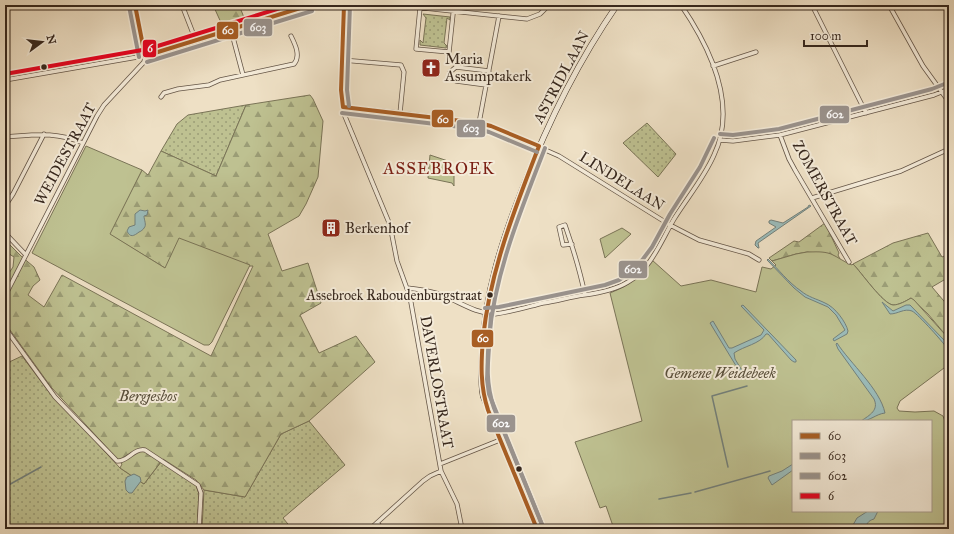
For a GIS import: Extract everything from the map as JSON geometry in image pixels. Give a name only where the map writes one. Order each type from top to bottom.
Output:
[{"type":"main road","name":"ASTRIDLAAN","points":[[537,529],[488,410],[482,388],[481,379],[485,314],[501,248],[539,146],[578,66],[617,5]]},
{"type":"street","points":[[136,5],[144,56]]},
{"type":"street","points":[[182,5],[196,41]]},
{"type":"street","points":[[270,5],[273,17]]},
{"type":"street","points":[[5,80],[144,56],[310,5]]},
{"type":"street","name":"DAVERLOSTRAAT","points":[[344,5],[341,90],[343,107],[347,122],[388,218],[397,261],[408,288],[441,471],[457,504],[462,529]]},
{"type":"street","points":[[396,5],[527,19],[540,14],[549,5]]},
{"type":"street","points":[[420,8],[416,49],[449,52],[454,5]]},
{"type":"street","points":[[408,288],[439,294],[476,312],[485,314],[500,313],[612,289],[632,280],[648,263],[670,225],[710,163],[720,140],[722,105],[719,86],[713,66],[699,34],[681,5]]},
{"type":"street","points":[[812,5],[866,113]]},
{"type":"street","points":[[889,5],[924,66],[949,102]]},
{"type":"street","points":[[479,123],[499,16]]},
{"type":"street","points":[[231,30],[243,75]]},
{"type":"street","points":[[161,97],[164,93],[178,89],[203,86],[220,80],[294,64],[297,59],[297,55],[291,36]]},
{"type":"street","points":[[713,66],[756,52]]},
{"type":"street","name":"WEIDESTRAAT","points":[[5,296],[104,105],[143,64],[144,56]]},
{"type":"street","points":[[342,60],[401,65],[404,72],[400,113]]},
{"type":"street","points":[[486,85],[456,81],[450,76],[450,72],[456,67],[489,71]]},
{"type":"street","points":[[720,140],[733,141],[780,135],[866,113],[943,92],[949,89]]},
{"type":"street","name":"LINDELAAN","points":[[343,107],[479,123],[491,126],[559,156],[670,225],[699,240],[749,254],[759,260]]},
{"type":"street","points":[[5,137],[44,134],[59,135],[83,143]]},
{"type":"street","points":[[5,206],[44,134]]},
{"type":"street","name":"ZOMERSTRAAT","points":[[780,135],[789,159],[849,262]]},
{"type":"street","points":[[812,198],[901,170],[949,149]]},
{"type":"street","points":[[572,244],[563,245],[559,227],[565,225],[572,244],[585,295]]},
{"type":"street","points":[[5,233],[26,255]]},
{"type":"street","points":[[5,328],[55,396],[117,462],[123,460],[136,450],[145,450],[198,485],[201,493],[199,529]]},
{"type":"street","points":[[440,464],[500,440]]},
{"type":"street","points":[[370,529],[423,480],[441,471]]},
{"type":"street","points":[[377,523],[383,529]]},
{"type":"green space","points":[[213,5],[239,5],[245,20],[223,27]]},
{"type":"green space","points":[[423,14],[450,17],[450,20],[447,18],[444,43],[447,46],[446,48],[420,45],[420,40],[423,43],[426,18]]},
{"type":"green space","name":"Bergjesbos","points":[[310,95],[323,121],[318,177],[299,216],[268,234],[282,271],[308,263],[321,303],[300,315],[319,353],[356,336],[375,362],[309,421],[281,434],[245,497],[204,490],[196,480],[163,459],[144,484],[120,468],[122,464],[51,387],[5,323],[5,279],[13,267],[14,257],[6,252],[8,248],[5,246],[5,240],[34,267],[40,280],[33,286],[28,295],[44,307],[62,275],[211,356],[253,266],[165,268],[109,234],[142,170],[148,175],[161,151],[216,176],[246,105]]},
{"type":"green space","points":[[246,105],[216,176],[161,151],[177,124],[188,115]]},
{"type":"green space","points":[[647,123],[676,154],[658,177],[623,143]]},
{"type":"green space","points":[[86,146],[142,170],[110,234],[165,268],[179,238],[250,265],[212,342],[209,345],[204,345],[32,253]]},
{"type":"green space","points":[[430,155],[451,162],[451,168],[454,174],[454,186],[452,183],[428,178]]},
{"type":"green space","points":[[825,223],[839,253],[838,255],[841,261],[831,254],[807,252],[772,261],[769,258],[794,241],[799,242]]},
{"type":"green space","points":[[622,228],[631,234],[605,258],[600,239]]},
{"type":"green space","points":[[928,233],[942,257],[949,254],[949,277],[932,287],[949,307],[949,339],[928,314],[911,298],[898,304],[893,305],[889,303],[878,294],[853,264],[893,243]]},
{"type":"green space","name":"Gemene Weidebeek","points":[[807,252],[825,252],[831,254],[852,265],[853,264],[878,294],[889,303],[895,305],[911,298],[914,300],[949,339],[949,367],[944,368],[900,401],[897,408],[899,411],[934,411],[943,416],[949,432],[949,529],[614,529],[606,506],[600,508],[575,442],[642,421],[610,293],[634,280],[652,260],[681,286],[711,280],[756,292],[762,267],[771,269],[776,265],[772,261]]},
{"type":"green space","points":[[22,356],[46,388],[120,468],[144,484],[161,462],[196,485],[199,494],[197,529],[170,529],[160,524],[154,529],[5,529],[5,364]]},
{"type":"green space","points":[[309,421],[345,465],[283,518],[292,529],[202,529],[204,490],[245,497],[281,434]]},
{"type":"water","points":[[809,205],[811,206],[758,243],[759,248],[755,245],[756,241],[776,227],[769,223],[769,221],[771,220],[783,223]]},
{"type":"water","points":[[140,210],[148,210],[147,215],[144,216],[145,227],[132,236],[127,231],[129,227],[135,225],[135,214]]},
{"type":"water","points":[[768,259],[796,287],[807,295],[833,308],[845,323],[848,331],[847,334],[834,341],[833,339],[845,330],[836,315],[828,307],[805,297],[794,288],[767,260]]},
{"type":"water","points":[[882,302],[893,311],[906,305],[910,305],[945,341],[949,347],[949,351],[915,313],[906,310],[890,314]]},
{"type":"water","points":[[743,305],[796,360],[796,362],[791,360],[768,334],[766,334],[756,343],[734,353],[735,359],[746,377],[744,379],[710,323],[713,321],[729,348],[761,335],[764,330],[741,306]]},
{"type":"water","points":[[837,343],[871,386],[882,404],[885,413],[867,420],[863,420],[873,412],[875,406],[874,399],[836,344]]},
{"type":"water","points":[[792,465],[792,471],[772,485],[768,478],[769,476],[782,471]]},
{"type":"water","points":[[134,474],[140,477],[141,481],[132,493],[129,493],[126,490],[125,481],[127,477]]},
{"type":"water","points":[[866,512],[878,512],[874,519],[869,521],[863,528],[848,529],[853,525],[857,518]]},
{"type":"waterway","points":[[728,467],[712,396],[747,386]]},
{"type":"waterway","points":[[5,487],[41,467]]},
{"type":"waterway","points":[[695,492],[770,471]]},
{"type":"waterway","points":[[659,499],[691,493]]},
{"type":"transit line","name":"60","points":[[135,5],[145,56]]},
{"type":"transit line","name":"6","points":[[5,74],[148,49],[290,5]]},
{"type":"transit line","name":"60","points":[[145,56],[310,5]]},
{"type":"transit line","name":"60","points":[[343,107],[341,90],[344,5]]},
{"type":"transit line","name":"603","points":[[349,106],[347,90],[350,5]]},
{"type":"transit line","name":"603","points":[[129,6],[139,57]]},
{"type":"transit line","name":"603","points":[[147,62],[312,11]]},
{"type":"transit line","name":"602","points":[[720,134],[733,135],[779,129],[932,89],[947,83]]},
{"type":"transit line","name":"60","points":[[343,107],[479,123],[491,126],[539,146]]},
{"type":"transit line","name":"603","points":[[342,113],[478,129],[489,132],[537,152]]},
{"type":"transit line","name":"602","points":[[485,308],[499,307],[605,285],[619,280],[631,272],[652,247],[670,214],[700,167],[714,138]]},
{"type":"transit line","name":"60","points":[[537,529],[488,410],[482,383],[482,365],[486,313],[497,264],[539,146]]},
{"type":"transit line","name":"603","points":[[543,527],[494,408],[488,382],[488,365],[492,313],[503,265],[518,218],[545,148]]},
{"type":"transit line","name":"602","points":[[491,314],[487,379],[489,394],[543,527]]},
{"type":"place","name":"Maria Assumptakerk","points":[[431,68]]},
{"type":"place","name":"Berkenhof","points":[[331,228]]},
{"type":"place","name":"Assebroek Raboudenburgstraat","points":[[490,295]]},
{"type":"district","name":"ASSEBROEK","points":[[439,168]]}]
